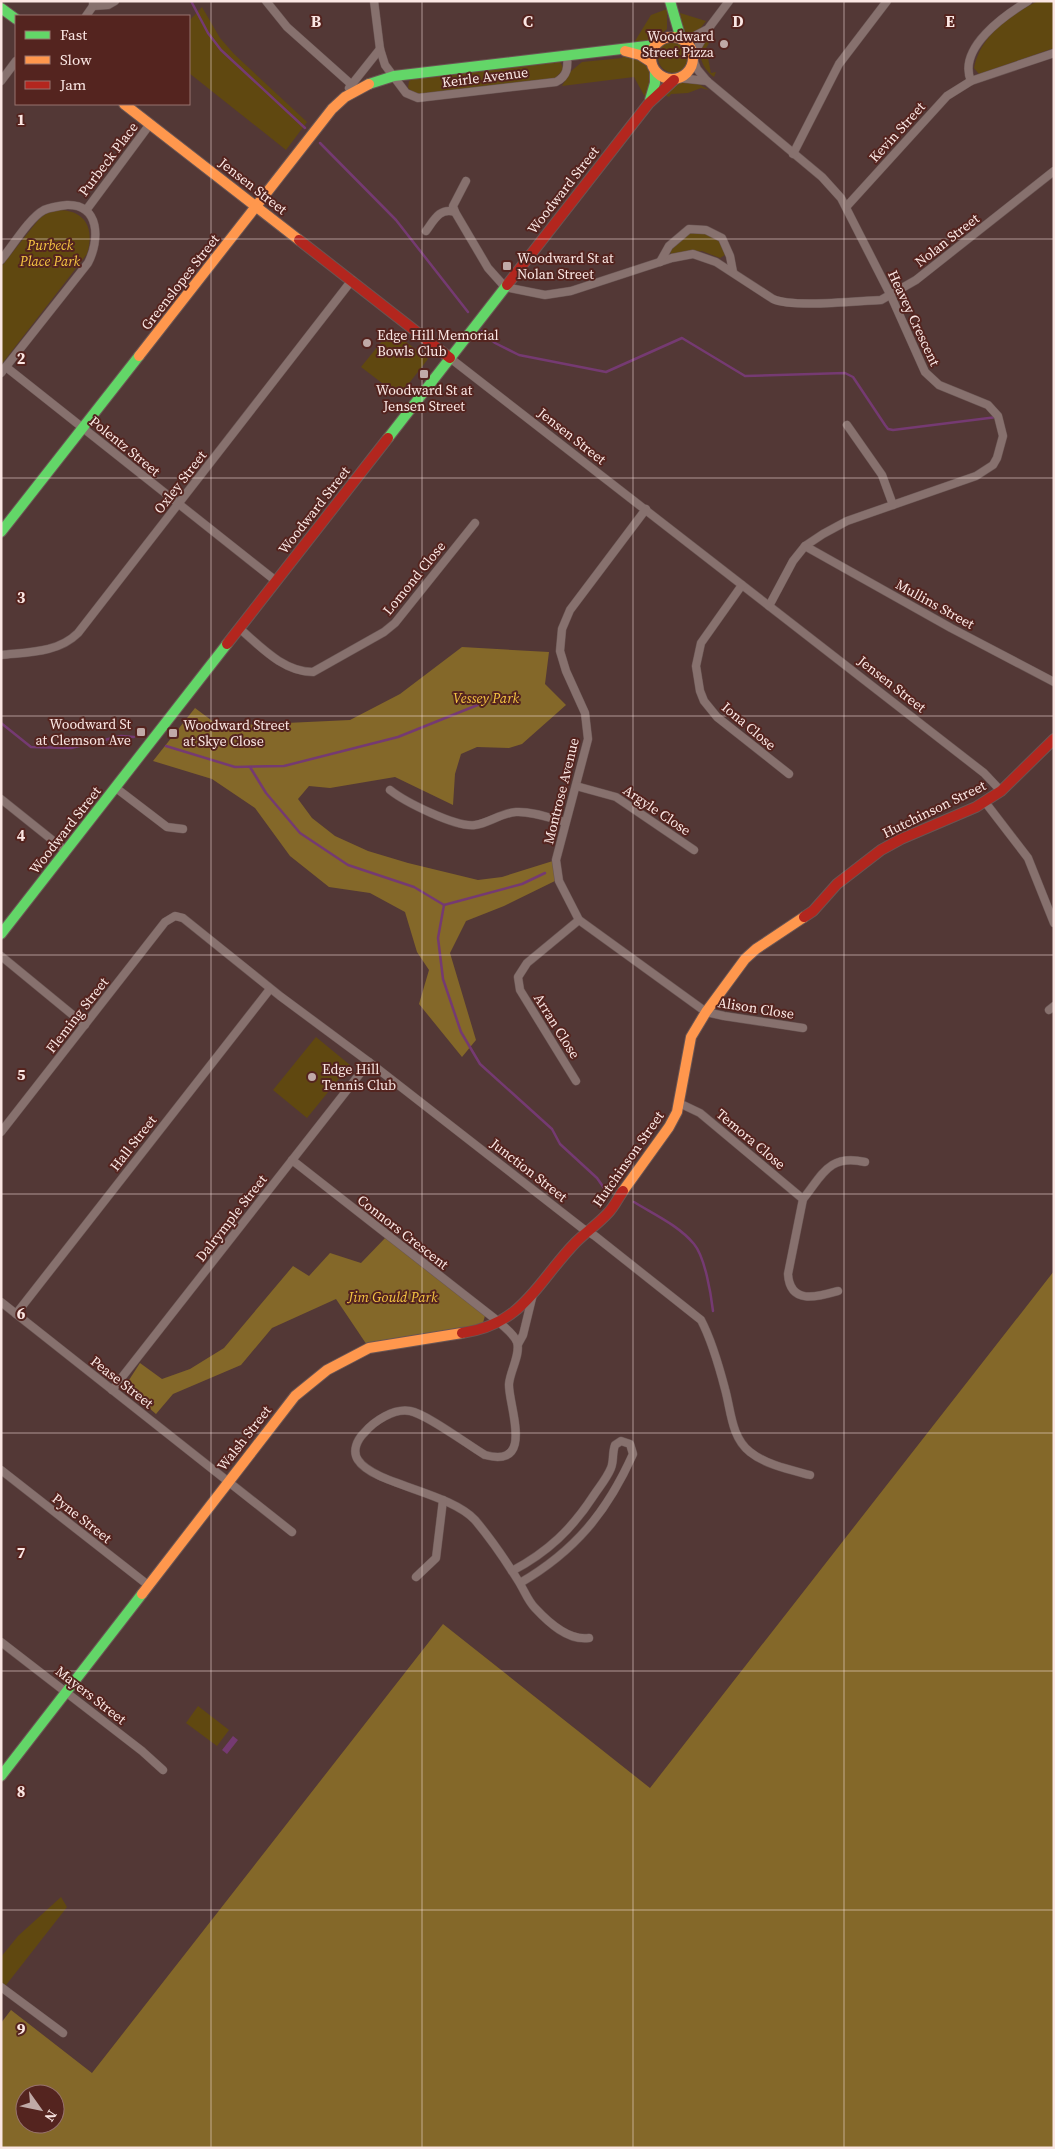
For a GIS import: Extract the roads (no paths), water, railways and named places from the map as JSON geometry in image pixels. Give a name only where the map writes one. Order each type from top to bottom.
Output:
[{"type":"street","points":[[87,15],[93,4],[108,5],[114,1]]},
{"type":"street","points":[[266,1],[287,28],[353,88],[380,49]]},
{"type":"street","points":[[374,1],[380,49],[385,65],[394,76]]},
{"type":"street","points":[[677,79],[688,72],[693,57],[708,29],[729,1]]},
{"type":"street","points":[[794,154],[839,64],[887,1]]},
{"type":"street","points":[[971,82],[969,76],[970,63],[982,38],[1008,14],[1028,1]]},
{"type":"street","points":[[671,6],[683,40]]},
{"type":"street","points":[[671,6],[670,25],[664,38],[655,45],[650,56],[655,72],[663,78],[707,81]]},
{"type":"street","points":[[1,8],[15,18]]},
{"type":"street","points":[[683,40],[708,29]]},
{"type":"street","points":[[664,38],[671,37],[683,40],[690,46],[693,57]]},
{"type":"street","name":"Keirle Avenue","points":[[332,108],[353,88],[394,76],[655,45]]},
{"type":"street","name":"Keirle Avenue","points":[[614,49],[634,53],[651,62]]},
{"type":"street","name":"Kevin Street","points":[[847,206],[939,104],[952,93],[971,82],[1054,53]]},
{"type":"street","name":"Keirle Avenue","points":[[394,76],[406,93],[412,96],[423,98],[442,96],[556,82],[562,79],[567,70],[567,55]]},
{"type":"street","name":"Heavey Crescent","points":[[693,57],[697,69],[707,81],[822,177],[847,206],[891,296],[925,372],[939,385],[988,405],[994,410],[1002,425],[1003,436],[997,458],[984,471],[847,521],[805,546],[785,574],[769,606]]},
{"type":"street","points":[[1,81],[15,62]]},
{"type":"street","name":"Woodward Street","points":[[649,103],[655,83],[655,72]]},
{"type":"street","name":"Woodward Street","points":[[1,934],[649,103],[677,79]]},
{"type":"street","name":"Jensen Street","points":[[125,105],[984,773],[1001,792]]},
{"type":"street","name":"Greenslopes Street","points":[[1,532],[332,108]]},
{"type":"street","name":"Purbeck Place","points":[[87,209],[150,124]]},
{"type":"street","name":"Nolan Street","points":[[505,287],[545,295],[554,294],[571,291],[660,262],[693,254],[703,256],[733,272],[780,302],[880,300],[891,296],[916,280],[1054,171]]},
{"type":"street","points":[[466,181],[453,206],[454,212],[488,268],[505,287]]},
{"type":"street","name":"Purbeck Place","points":[[1,260],[34,219],[44,210],[73,205],[87,209],[90,214],[95,229],[92,255],[88,263],[4,370]]},
{"type":"street","points":[[426,230],[441,211],[454,212]]},
{"type":"street","points":[[660,262],[669,246],[689,229],[706,230],[722,238],[730,256],[733,272]]},
{"type":"street","name":"Oxley Street","points":[[1,655],[60,647],[78,633],[352,280]]},
{"type":"street","name":"Polentz Street","points":[[4,370],[83,428],[276,581]]},
{"type":"street","points":[[847,425],[882,475],[893,505]]},
{"type":"street","name":"Montrose Avenue","points":[[646,509],[570,610],[562,629],[560,640],[562,661],[585,713],[588,725],[588,739],[556,860],[559,881],[579,920],[706,1012]]},
{"type":"street","name":"Lomond Close","points":[[238,628],[285,665],[303,672],[312,672],[384,632],[395,623],[475,523]]},
{"type":"street","name":"Mullins Street","points":[[805,546],[951,628],[1054,682]]},
{"type":"street","name":"Iona Close","points":[[742,584],[700,643],[696,666],[700,691],[707,706],[717,717],[789,774]]},
{"type":"street","name":"Hutchinson Street","points":[[588,1231],[608,1213],[674,1119],[692,1037],[706,1012],[745,959],[813,911],[837,884],[881,850],[901,839],[985,802],[1001,792],[1054,739]]},
{"type":"street","name":"Argyle Close","points":[[576,786],[616,797],[694,850]]},
{"type":"street","points":[[116,788],[167,827],[183,829]]},
{"type":"street","points":[[390,790],[407,802],[464,825],[483,824],[516,812],[565,822]]},
{"type":"street","points":[[1,800],[66,851]]},
{"type":"street","points":[[985,802],[1028,858],[1054,923]]},
{"type":"street","name":"Junction Street","points":[[176,916],[189,921],[270,989],[369,1062],[701,1320],[708,1333],[734,1428],[749,1452],[778,1466],[810,1475]]},
{"type":"street","name":"Fleming Street","points":[[1,1132],[165,922],[176,916]]},
{"type":"street","name":"Arran Close","points":[[576,1081],[520,990],[518,977],[527,963],[579,920]]},
{"type":"street","points":[[1,956],[85,1025]]},
{"type":"street","name":"Hall Street","points":[[16,1314],[270,989]]},
{"type":"street","name":"Alison Close","points":[[706,1012],[803,1028]]},
{"type":"street","name":"Dalrymple Street","points":[[112,1390],[369,1062]]},
{"type":"street","name":"Temora Close","points":[[679,1103],[700,1113],[803,1199]]},
{"type":"street","points":[[838,1291],[807,1298],[795,1292],[788,1280],[803,1199],[835,1162],[846,1159],[865,1162]]},
{"type":"street","name":"Connors Crescent","points":[[292,1160],[499,1322],[514,1337],[518,1344]]},
{"type":"street","name":"Walsh Street","points":[[1,1776],[228,1480],[295,1396],[326,1370],[369,1348],[481,1330],[499,1322],[519,1310],[567,1251],[588,1231]]},
{"type":"street","points":[[533,1294],[523,1336],[518,1344],[509,1384],[517,1431],[514,1446],[506,1455],[493,1458],[485,1455],[422,1415],[409,1410],[397,1412],[384,1418],[366,1430],[358,1440],[355,1453],[366,1469],[442,1500],[461,1510],[474,1520],[512,1571],[533,1607],[559,1629],[575,1638],[589,1638]]},
{"type":"street","name":"Pease Street","points":[[1,1302],[292,1532]]},
{"type":"street","points":[[512,1571],[534,1559],[568,1530],[582,1513],[608,1473],[612,1464],[615,1445],[620,1442],[630,1444],[633,1454],[609,1501],[594,1522],[578,1540],[554,1561],[520,1583]]},
{"type":"street","name":"Pyne Street","points":[[1,1470],[148,1585]]},
{"type":"street","points":[[416,1577],[436,1558],[442,1500]]},
{"type":"street","name":"Mayers Street","points":[[1,1642],[150,1757],[163,1770]]},
{"type":"street","points":[[1,1987],[62,2033]]},
{"type":"waterway","points":[[191,1],[208,33],[221,50],[305,128]]},
{"type":"waterway","points":[[320,143],[396,220],[468,312]]},
{"type":"waterway","points":[[482,331],[495,343],[519,355],[606,372],[682,338],[745,376],[845,373],[853,377],[888,429],[893,430],[997,417]]},
{"type":"waterway","points":[[166,746],[235,767],[284,766],[398,737],[485,702]]},
{"type":"waterway","points":[[1,723],[31,747],[71,748],[121,736],[134,737]]},
{"type":"waterway","points":[[250,767],[266,793],[300,833],[348,865],[414,887],[444,905],[522,884],[545,873]]},
{"type":"waterway","points":[[444,905],[438,938],[443,979],[461,1032],[480,1064],[552,1129],[560,1144],[597,1178],[604,1188]]},
{"type":"waterway","points":[[634,1202],[674,1226],[694,1244],[704,1266],[713,1311]]},
{"type":"place","name":"Woodward Street Pizza","points":[[724,44]]},
{"type":"place","name":"Woodward St at Nolan Street","points":[[507,266]]},
{"type":"place","name":"Edge Hill Memorial Bowls Club","points":[[367,343]]},
{"type":"place","name":"Woodward St at Jensen Street","points":[[424,374]]},
{"type":"place","name":"Woodward St at Clemson Ave","points":[[141,732]]},
{"type":"place","name":"Woodward Street at Skye Close","points":[[173,733]]},
{"type":"place","name":"Edge Hill Tennis Club","points":[[312,1077]]},
{"type":"park label","name":"Purbeck Place Park","points":[[50,254]]},
{"type":"park label","name":"Vessey Park","points":[[486,698]]},
{"type":"park label","name":"Jim Gould Park","points":[[393,1297]]}]
